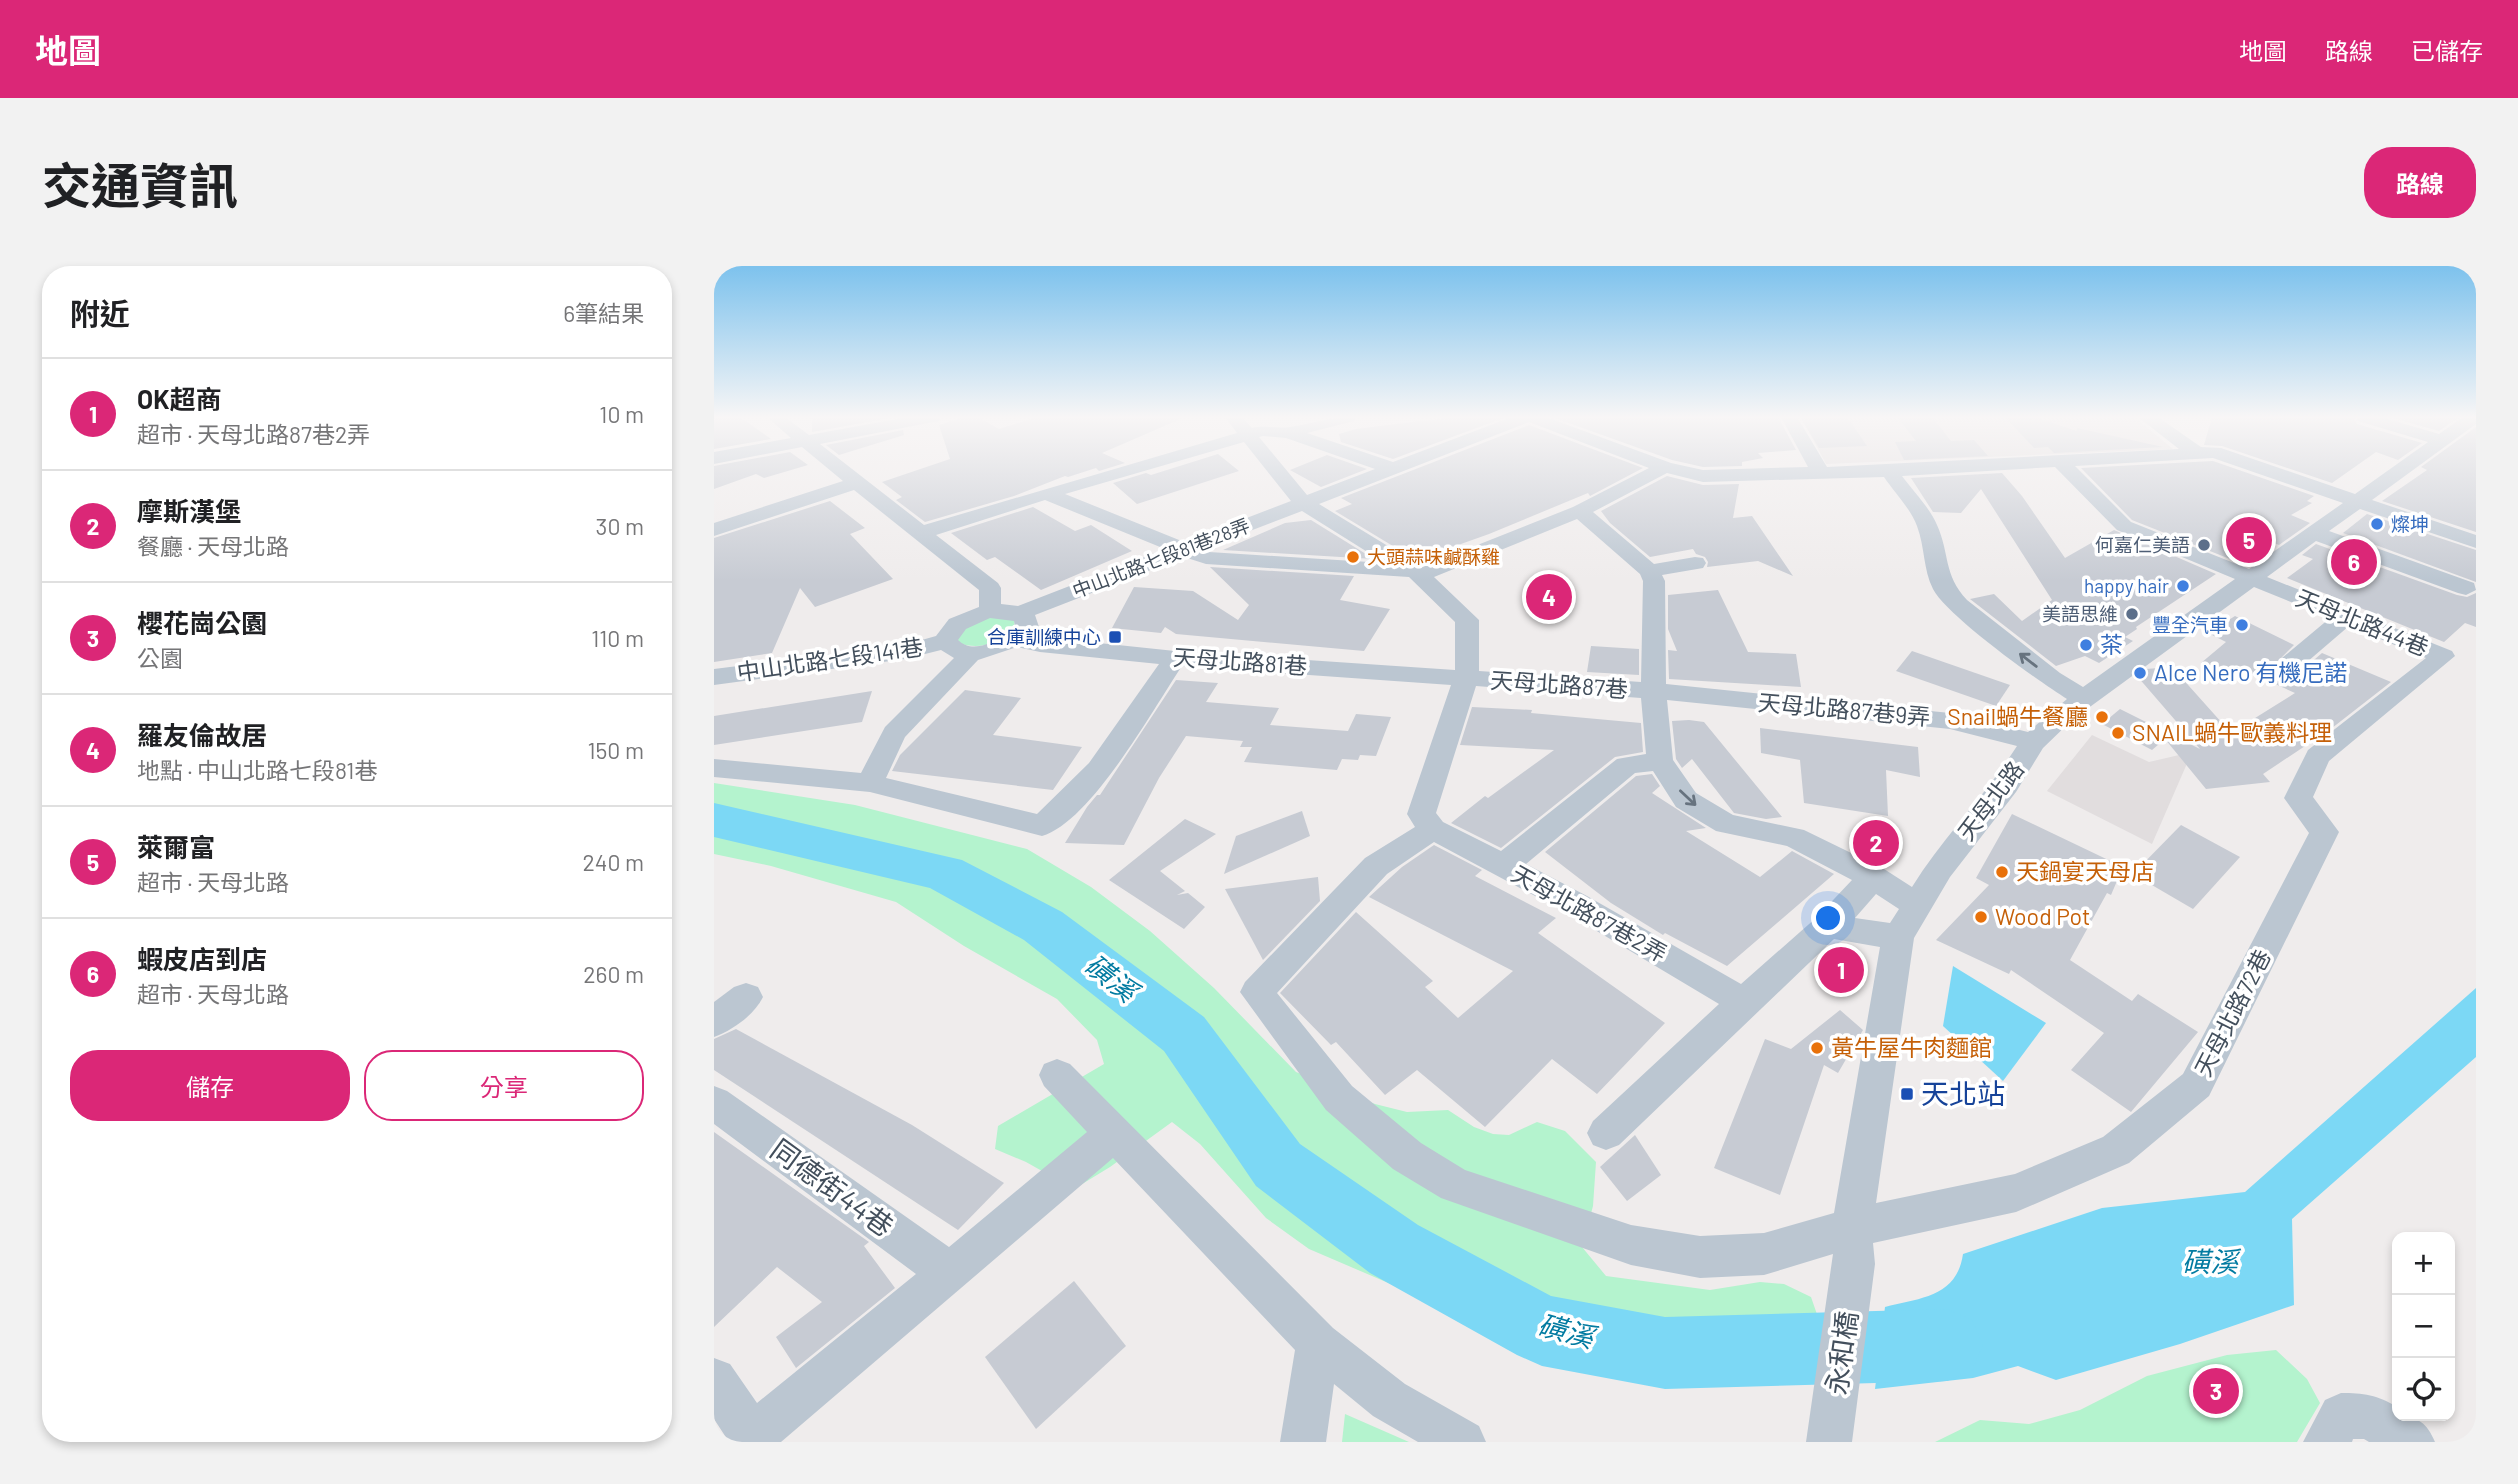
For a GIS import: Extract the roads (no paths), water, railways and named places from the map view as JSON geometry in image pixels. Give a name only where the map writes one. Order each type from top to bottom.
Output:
[{"type":"street","points":[[845,472],[989,588],[990,611]]},
{"type":"street","points":[[920,533],[1104,472]]},
{"type":"street","points":[[1278,472],[1303,503],[1417,573],[1467,620],[1468,662],[1466,678],[1421,814],[1433,829],[1376,866],[1257,992],[1339,1098],[1407,1156],[1455,1185],[1631,1245],[1700,1257],[1853,1246]]},
{"type":"street","name":"中山北路七段81巷28弄","points":[[1019,613],[1382,472]]},
{"type":"street","points":[[1046,492],[1206,558],[1417,573],[1430,572],[1580,511],[1658,472]]},
{"type":"street","points":[[1686,472],[1703,476],[1859,472]]},
{"type":"street","points":[[1890,472],[1927,525],[1936,569],[1945,590],[1959,605],[2051,678],[2084,699]]},
{"type":"street","name":"天母北路44巷","points":[[2071,472],[2124,526],[2443,656],[2318,756]]},
{"type":"street","points":[[2273,472],[2476,542]]},
{"type":"street","name":"天母北路","points":[[1853,1246],[1898,937],[1939,869],[2006,785],[2033,742],[2084,699],[2395,472]]},
{"type":"street","points":[[714,530],[858,482]]},
{"type":"street","points":[[1580,511],[1649,570],[1654,581],[1653,691],[1660,761],[1686,800],[1726,824],[1794,837],[1873,877],[1917,905]]},
{"type":"street","points":[[2312,532],[2466,588]]},
{"type":"street","points":[[1649,570],[1695,564]]},
{"type":"street","points":[[990,611],[1019,613],[1025,617],[1027,627],[1016,640],[996,649],[972,653],[954,650],[946,641],[952,629],[959,623],[990,611]]},
{"type":"street","points":[[2291,663],[2346,615]]},
{"type":"street","name":"天母北路81巷","points":[[1016,640],[1041,645],[1175,658],[1466,678]]},
{"type":"street","name":"中山北路七段141巷","points":[[714,677],[905,652],[946,641]]},
{"type":"street","points":[[870,783],[894,733],[972,653]]},
{"type":"street","points":[[714,768],[870,783],[1042,826],[1062,812],[1096,773],[1175,658]]},
{"type":"street","name":"天母北路87巷","points":[[1466,678],[1653,691]]},
{"type":"street","name":"天母北路87巷9弄","points":[[1653,691],[1950,721],[2033,742]]},
{"type":"street","name":"天母北路72巷","points":[[1853,1246],[2016,1193],[2116,1150],[2196,1085],[2324,832],[2298,798],[2318,756]]},
{"type":"street","points":[[1503,866],[1627,765],[1660,761]]},
{"type":"street","name":"天母北路87巷2弄","points":[[1433,829],[1576,904],[1744,1002]]},
{"type":"street","points":[[1606,1133],[1828,926],[1873,877]]},
{"type":"street","points":[[1828,926],[1898,937]]},
{"type":"street","points":[[714,1022],[746,997]]},
{"type":"street","points":[[1056,1075],[1318,1343],[1390,1400],[1463,1442]]},
{"type":"street","name":"同德街44巷","points":[[714,1103],[950,1273]]},
{"type":"street","points":[[714,1380],[755,1438],[1113,1133]]},
{"type":"street","name":"永和橋","points":[[1829,1442],[1853,1246]]},
{"type":"street","points":[[1303,1442],[1318,1343]]},
{"type":"street","points":[[2326,1442],[2341,1416],[2370,1416],[2412,1442]]},
{"type":"water","points":[[1953,966],[2046,1023],[2003,1081],[1943,1026]]},
{"type":"water","points":[[2476,988],[2476,1057],[2292,1219],[2294,1305],[2180,1344],[2056,1380],[2018,1366],[1973,1378],[1875,1389],[1885,1307],[1923,1298],[1945,1287],[1959,1268],[1963,1254],[2102,1208],[2245,1192]]},
{"type":"waterway","name":"磺溪","points":[[714,820],[944,873],[1043,926],[1184,1034],[1278,1165],[1394,1249],[1542,1330],[1665,1353],[1947,1345]]},
{"type":"place","name":"燦坤","points":[[2377,524]]},
{"type":"place","name":"萊爾富","points":[[2249,540]]},
{"type":"place","name":"何嘉仁美語","points":[[2204,545]]},
{"type":"place","name":"大頭蒜味鹹酥雞","points":[[1353,557]]},
{"type":"place","name":"蝦皮店到店","points":[[2354,562]]},
{"type":"place","name":"happy hair","points":[[2183,586]]},
{"type":"place","name":"羅友倫故居","points":[[1549,597]]},
{"type":"place","name":"美語思維","points":[[2132,614]]},
{"type":"place","name":"豐全汽車","points":[[2242,625]]},
{"type":"place","name":"合庫訓練中心","points":[[1115,637]]},
{"type":"place","name":"茶","points":[[2086,645]]},
{"type":"place","name":"Alce Nero 有機尼諾","points":[[2140,673]]},
{"type":"place","name":"Snail蝸牛餐廳","points":[[2102,717]]},
{"type":"place","name":"SNAIL蝸牛歐義料理","points":[[2118,733]]},
{"type":"place","name":"摩斯漢堡","points":[[1876,843]]},
{"type":"place","name":"天鍋宴天母店","points":[[2002,872]]},
{"type":"place","name":"Wood Pot","points":[[1981,917]]},
{"type":"place","name":"OK超商","points":[[1841,970]]},
{"type":"place","name":"黃牛屋牛肉麵館","points":[[1817,1048]]},
{"type":"place","name":"天北站","points":[[1907,1094]]},
{"type":"place","name":"櫻花崗公園","points":[[2216,1391]]}]
